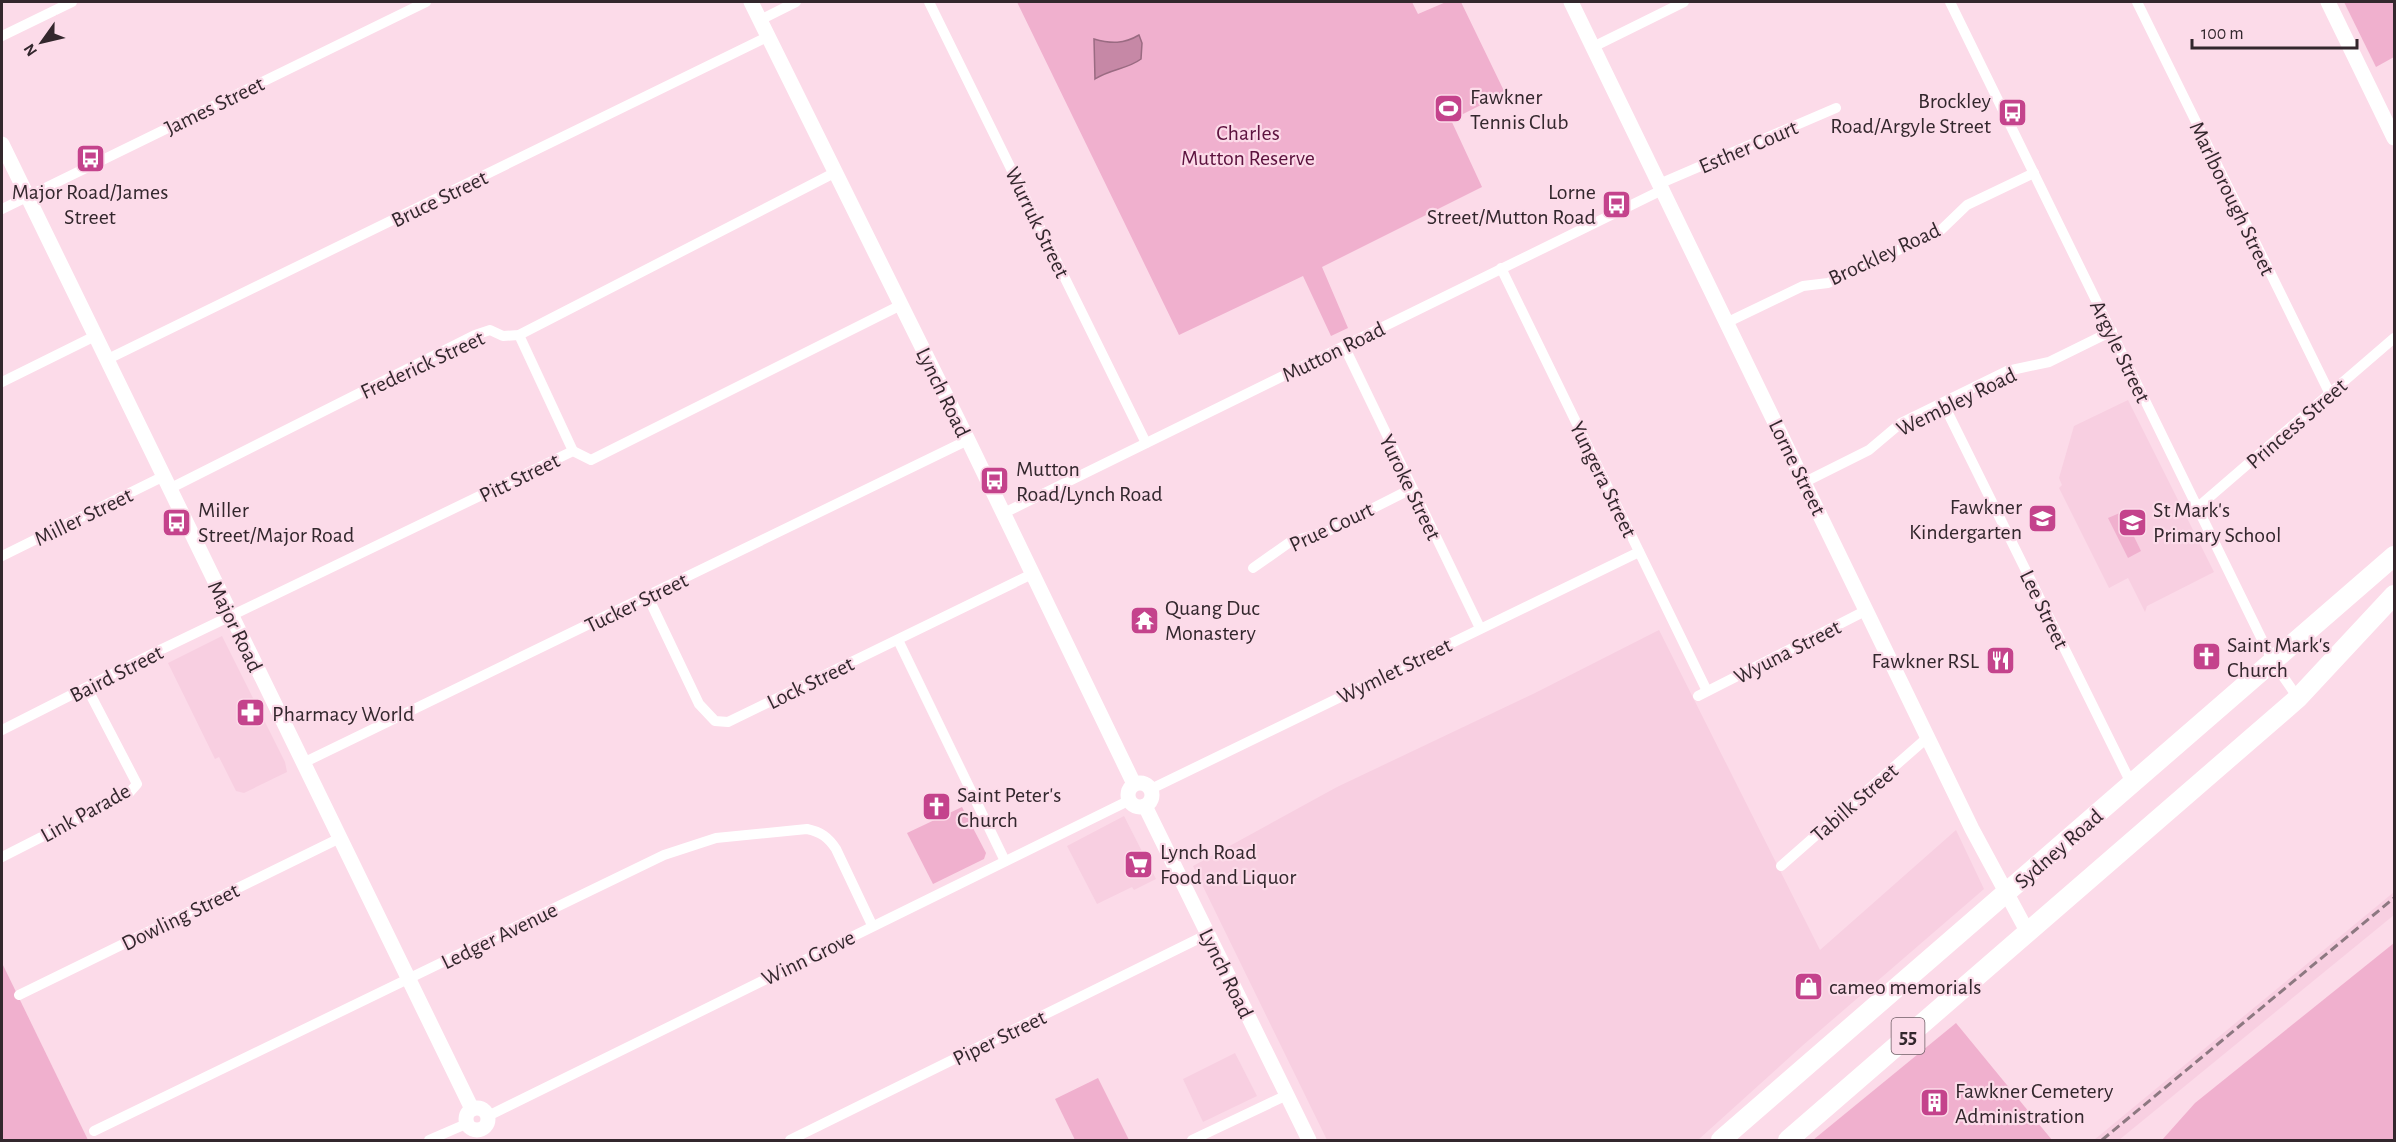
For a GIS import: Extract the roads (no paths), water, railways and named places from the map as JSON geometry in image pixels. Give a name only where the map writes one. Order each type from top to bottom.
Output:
[{"type":"highway","name":"Sydney Road","points":[[1721,1140],[2394,556]]},
{"type":"highway","name":"Sydney Road","points":[[1788,1140],[2298,698],[2394,595]]},
{"type":"street","points":[[2,36],[72,2]]},
{"type":"street","name":"James Street","points":[[2,209],[426,2]]},
{"type":"street","name":"Lynch Road","points":[[751,2],[1004,513],[1134,784]]},
{"type":"street","points":[[760,20],[796,2]]},
{"type":"street","name":"Wurruk Street","points":[[929,2],[1146,443]]},
{"type":"street","name":"Lorne Street","points":[[1571,2],[1928,737],[2006,894],[2027,931]]},
{"type":"street","points":[[1593,46],[1684,2]]},
{"type":"street","name":"Argyle Street","points":[[1950,2],[2273,662],[2298,698]]},
{"type":"street","name":"Marlborough Street","points":[[2137,2],[2330,394]]},
{"type":"street","points":[[2328,2],[2394,138]]},
{"type":"street","name":"Bruce Street","points":[[108,359],[769,36]]},
{"type":"street","name":"Esther Court","points":[[1661,187],[1836,108]]},
{"type":"street","name":"Major Road","points":[[2,144],[409,979],[469,1116]]},
{"type":"street","name":"Frederick Street","points":[[166,483],[475,335],[490,330],[503,336],[519,335],[836,172]]},
{"type":"street","name":"Brockley Road","points":[[1728,322],[1803,286],[1828,283],[1941,230],[1967,206],[2034,172]]},
{"type":"street","name":"Mutton Road","points":[[1004,513],[1661,187]]},
{"type":"street","name":"Yungera Street","points":[[1501,268],[1639,552],[1702,693]]},
{"type":"street","name":"Pitt Street","points":[[231,615],[573,451],[591,460],[902,305]]},
{"type":"street","name":"Wembley Road","points":[[1805,482],[1869,450],[1901,423],[2007,371],[2049,362],[2112,331]]},
{"type":"street","points":[[519,335],[573,451]]},
{"type":"street","points":[[2,382],[95,336]]},
{"type":"street","name":"Princess Street","points":[[2198,507],[2394,338]]},
{"type":"street","name":"Yuroke Street","points":[[1344,346],[1480,628]]},
{"type":"street","name":"Lee Street","points":[[1943,403],[2131,783]]},
{"type":"street","name":"Tucker Street","points":[[303,763],[968,440]]},
{"type":"street","name":"Miller Street","points":[[2,556],[166,483]]},
{"type":"street","name":"Prue Court","points":[[1253,568],[1290,542],[1328,531],[1411,489]]},
{"type":"street","name":"Wymlet Street","points":[[1150,789],[1639,552]]},
{"type":"street","name":"Lock Street","points":[[648,597],[699,704],[715,722],[728,722],[1032,574]]},
{"type":"street","name":"Wyuna Street","points":[[1702,693],[1867,610]]},
{"type":"street","name":"Baird Street","points":[[2,730],[231,615]]},
{"type":"street","points":[[898,640],[1005,861]]},
{"type":"street","name":"Link Parade","points":[[2,856],[130,792],[137,784],[87,688]]},
{"type":"street","name":"Tabilk Street","points":[[1780,866],[1928,737]]},
{"type":"street","points":[[1142,783],[1150,789],[1152,797],[1145,806],[1136,806],[1130,800],[1129,792],[1134,784],[1142,783]]},
{"type":"street","name":"Winn Grove","points":[[486,1129],[872,925],[1130,800]]},
{"type":"street","name":"Lynch Road","points":[[1145,806],[1309,1140]]},
{"type":"street","name":"Ledger Avenue","points":[[94,1131],[664,855],[728,836],[807,829],[819,831],[836,849],[872,925]]},
{"type":"street","name":"Dowling Street","points":[[19,995],[340,838]]},
{"type":"street","name":"Piper Street","points":[[790,1140],[1208,934]]},
{"type":"street","points":[[1192,1140],[1287,1095]]},
{"type":"street","points":[[429,1140],[469,1116],[473,1130],[486,1129]]},
{"type":"railway","points":[[2102,1140],[2394,898]]},
{"type":"place","name":"Fawkner Tennis Club","points":[[1449,109]]},
{"type":"place","name":"Brockley Road/Argyle Street","points":[[2012,113]]},
{"type":"place","name":"Major Road/James Street","points":[[90,159]]},
{"type":"place","name":"Lorne Street/Mutton Road","points":[[1617,204]]},
{"type":"place","name":"Mutton Road/Lynch Road","points":[[995,481]]},
{"type":"place","name":"Fawkner Kindergarten","points":[[2043,519]]},
{"type":"place","name":"Miller Street/Major Road","points":[[177,522]]},
{"type":"place","name":"St Mark's Primary School","points":[[2132,522]]},
{"type":"place","name":"Quang Duc Monastery","points":[[1144,620]]},
{"type":"place","name":"Saint Mark's Church","points":[[2206,657]]},
{"type":"place","name":"Fawkner RSL","points":[[2000,660]]},
{"type":"place","name":"Pharmacy World","points":[[251,713]]},
{"type":"place","name":"Saint Peter's Church","points":[[936,807]]},
{"type":"place","name":"Lynch Road Food and Liquor","points":[[1139,864]]},
{"type":"place","name":"cameo memorials","points":[[1808,986]]},
{"type":"place","name":"Fawkner Cemetery Administration","points":[[1934,1103]]},
{"type":"park label","name":"Charles Mutton Reserve","points":[[1248,144]]}]
